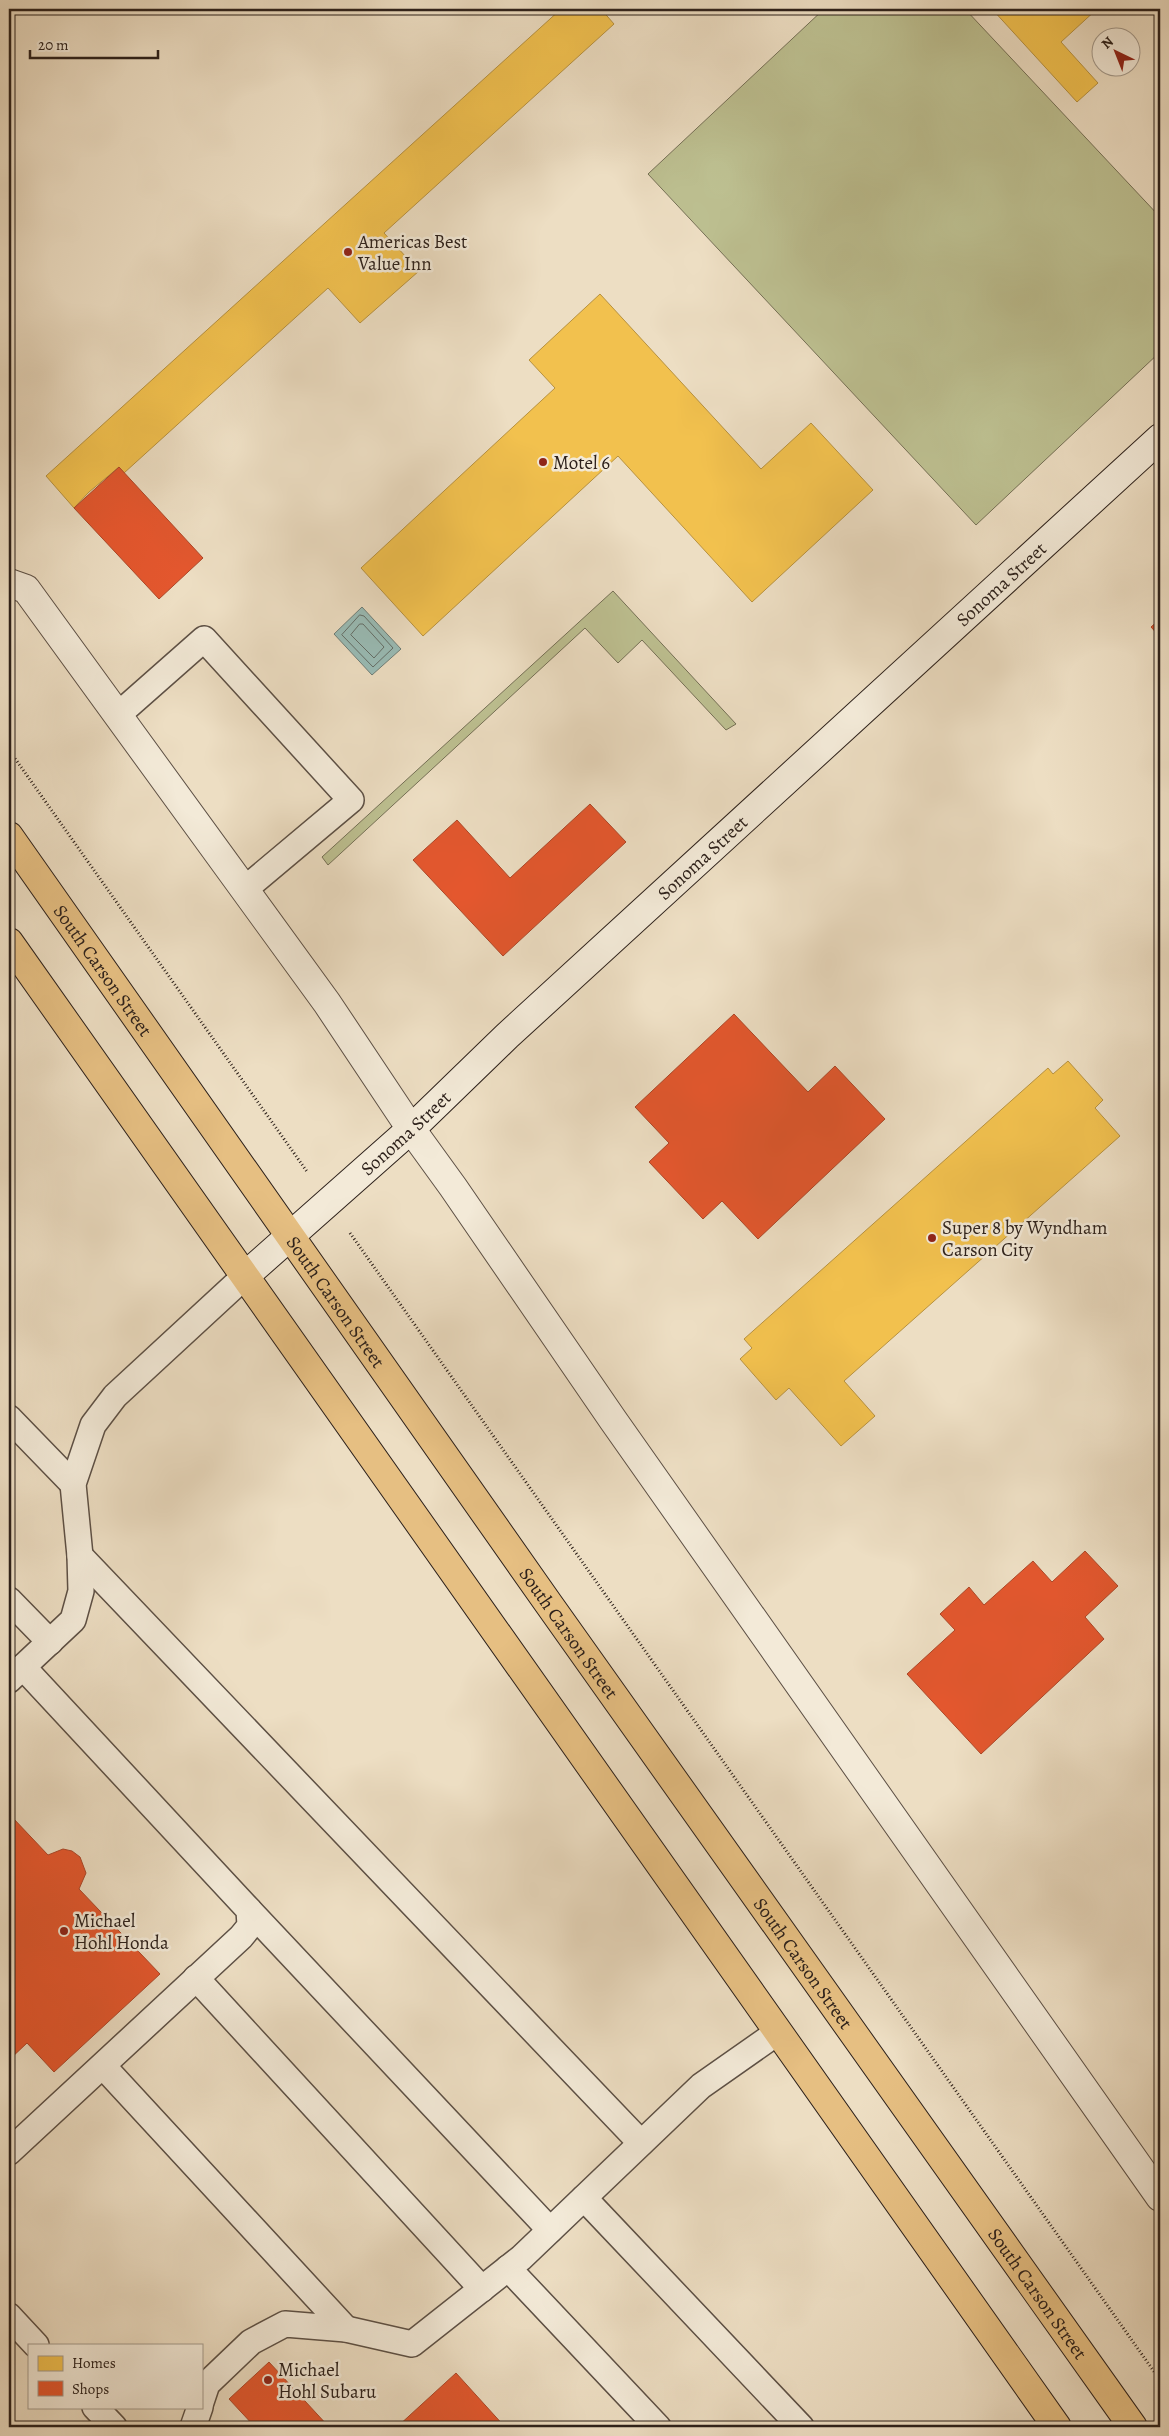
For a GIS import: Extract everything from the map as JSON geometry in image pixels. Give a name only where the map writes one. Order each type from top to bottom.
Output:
[{"type":"main road","name":"South Carson Street","points":[[9,836],[290,1237],[1133,2427]]},
{"type":"main road","points":[[9,942],[1057,2427]]},
{"type":"street","name":"Sonoma Street","points":[[245,1276],[329,1204],[411,1129],[507,1036],[1160,438]]},
{"type":"street","points":[[9,583],[26,589],[119,714],[327,1003],[411,1129],[454,1187],[613,1420],[1160,2198]]},
{"type":"lane","points":[[119,714],[204,639],[351,800],[245,889]]},
{"type":"lane","points":[[245,1276],[115,1396],[93,1425],[73,1484],[80,1556],[81,1592],[73,1620],[16,1674],[249,1910],[550,2230]]},
{"type":"lane","points":[[9,1418],[73,1484]]},
{"type":"lane","points":[[80,1556],[641,2143]]},
{"type":"lane","points":[[9,1600],[50,1642]]},
{"type":"lane","points":[[9,2152],[103,2066],[250,1926],[249,1910]]},
{"type":"lane","points":[[196,1978],[482,2288]]},
{"type":"lane","points":[[202,2399],[207,2384],[250,2342],[285,2324],[346,2329],[412,2344],[508,2268],[701,2086],[778,2032]]},
{"type":"lane","points":[[103,2066],[346,2329]]},
{"type":"lane","points":[[584,2198],[801,2427]]},
{"type":"lane","points":[[508,2268],[658,2427]]},
{"type":"lane","points":[[9,2316],[35,2344]]},
{"type":"lane","points":[[96,2408],[114,2427]]},
{"type":"lane","points":[[193,2427],[200,2408]]},
{"type":"path","points":[[9,750],[1160,2380]]},
{"type":"green space","points":[[824,9],[965,9],[1160,217],[1160,352],[976,525],[648,174]]},
{"type":"green space","points":[[613,591],[736,724],[726,730],[642,640],[618,663],[585,628],[328,865],[322,857]]},
{"type":"water","points":[[362,607],[401,649],[372,675],[334,634]]},
{"type":"building: Homes","name":"Americas Best Value Inn","points":[[561,9],[601,9],[614,24],[384,233],[419,271],[360,323],[328,288],[124,473],[119,467],[89,492],[74,508],[46,476]]},
{"type":"building: Homes","points":[[992,9],[1097,9],[1061,42],[1098,83],[1077,102]]},
{"type":"building: Homes","name":"Motel 6","points":[[600,294],[761,469],[811,423],[873,490],[752,602],[618,456],[423,636],[361,568],[555,388],[529,360]]},
{"type":"building: Homes","name":"Super 8 by Wyndham Carson City","points":[[1068,1061],[1103,1100],[1095,1108],[1120,1136],[844,1381],[875,1416],[841,1446],[789,1388],[776,1400],[740,1359],[752,1348],[744,1339],[1048,1068],[1053,1074]]},
{"type":"building: Shops","points":[[119,467],[203,558],[159,599],[74,508]]},
{"type":"building: Shops","points":[[1160,619],[1160,637],[1151,627]]},
{"type":"building: Shops","points":[[590,804],[626,842],[503,956],[413,860],[457,820],[510,878]]},
{"type":"building: Shops","points":[[734,1014],[808,1092],[835,1066],[885,1119],[758,1239],[722,1201],[703,1219],[649,1162],[669,1143],[635,1107]]},
{"type":"building: Shops","points":[[1085,1551],[1118,1586],[1085,1617],[1104,1639],[981,1754],[907,1674],[955,1630],[940,1614],[969,1587],[984,1605],[1033,1561],[1052,1582]]},
{"type":"building: Shops","name":"Michael Hohl Honda","points":[[13,1818],[48,1855],[63,1849],[72,1851],[80,1857],[86,1873],[79,1889],[160,1974],[54,2072],[27,2043],[9,2060],[9,1822]]},
{"type":"building: Shops","name":"Michael Hohl Subaru","points":[[269,2362],[329,2427],[255,2427],[229,2399]]},
{"type":"building: Shops","name":"Michael Hohl Subaru","points":[[456,2373],[505,2427],[397,2427]]},
{"type":"place","name":"Americas Best Value Inn","points":[[348,252]]},
{"type":"place","name":"Motel 6","points":[[543,462]]},
{"type":"place","name":"Super 8 by Wyndham Carson City","points":[[932,1238]]},
{"type":"place","name":"Michael Hohl Honda","points":[[64,1931]]},
{"type":"place","name":"Michael Hohl Subaru","points":[[268,2380]]}]
